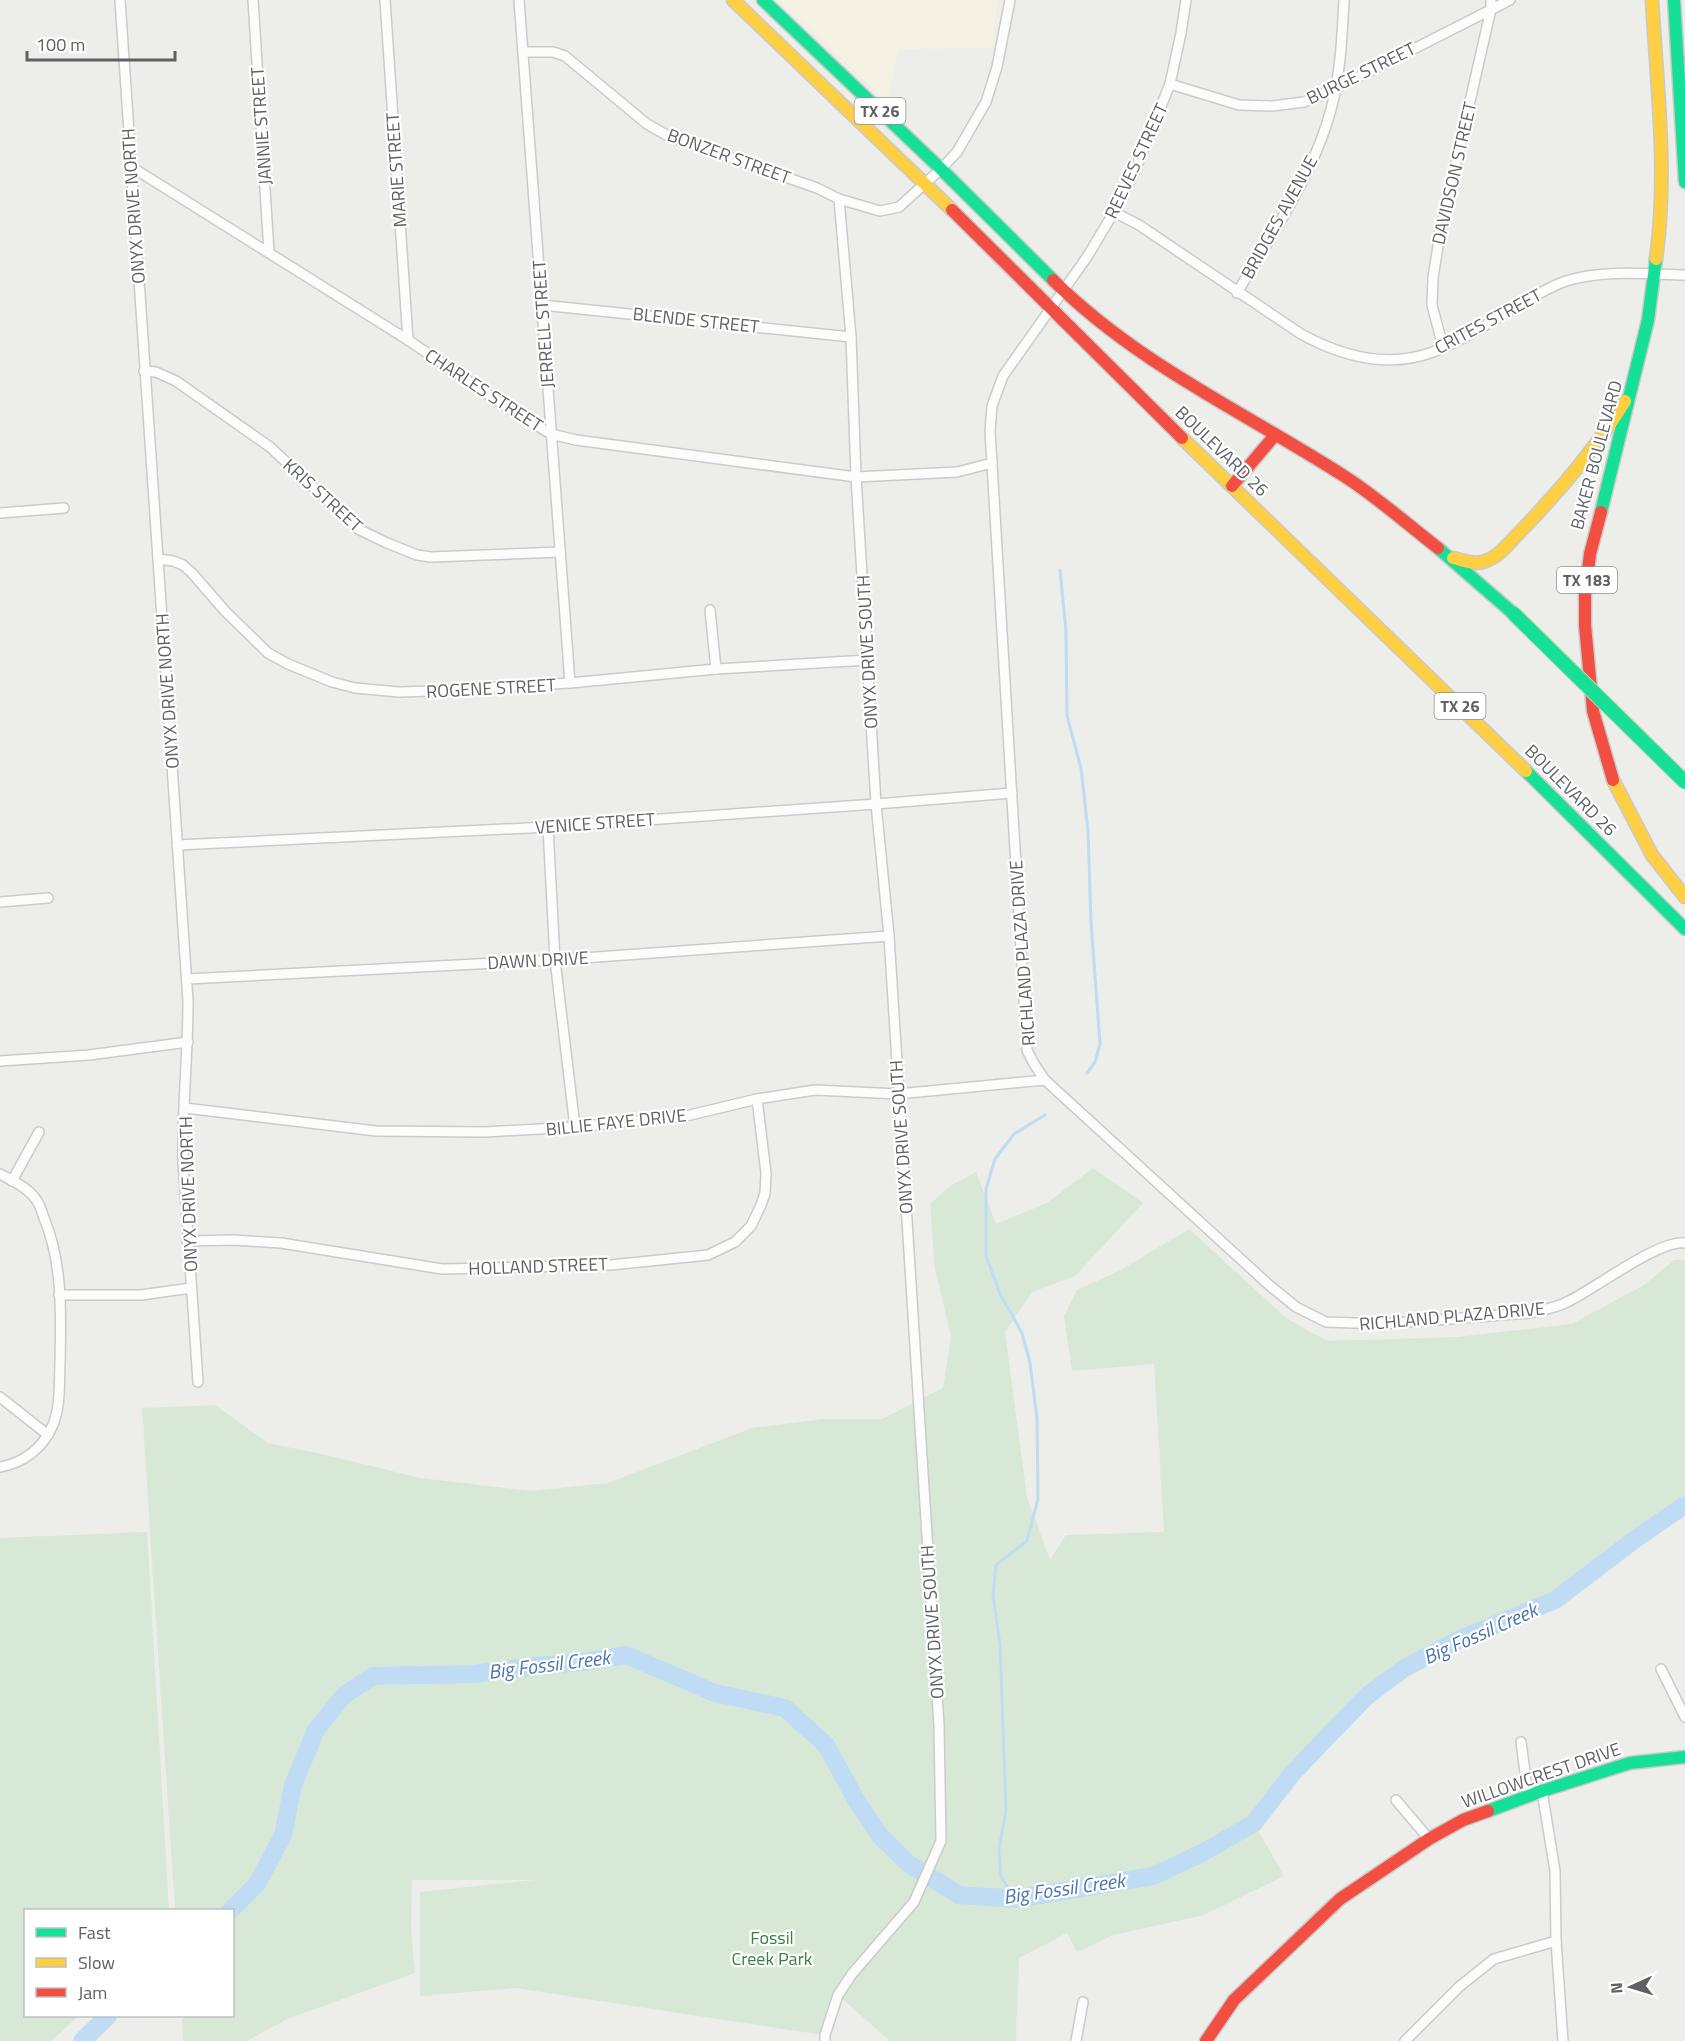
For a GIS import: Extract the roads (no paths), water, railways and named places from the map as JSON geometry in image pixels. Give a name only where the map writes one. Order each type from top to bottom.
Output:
[{"type":"main road","name":"BOULEVARD 26","points":[[733,0],[924,182],[1472,717],[1685,929]]},
{"type":"main road","name":"BOULEVARD 26","points":[[763,0],[941,169],[1064,291],[1145,356],[1346,477],[1450,557],[1514,614],[1685,782]]},
{"type":"main road","points":[[748,15],[763,0]]},
{"type":"main road","name":"BAKER BOULEVARD","points":[[1652,0],[1661,158],[1660,219],[1648,320],[1590,554],[1585,595],[1585,626],[1593,711],[1611,774],[1653,855],[1685,897]]},
{"type":"main road","points":[[1674,0],[1683,107],[1685,182]]},
{"type":"main road","points":[[1450,557],[1475,564],[1490,560],[1498,554],[1539,512],[1608,429],[1632,389]]},
{"type":"main road","points":[[1233,486],[1275,435]]},
{"type":"main road","name":"WILLOWCREST DRIVE","points":[[1206,2041],[1234,2000],[1332,1906],[1429,1839],[1463,1820],[1542,1791],[1630,1763],[1685,1757]]},
{"type":"street","name":"ONYX DRIVE NORTH","points":[[120,0],[187,979],[188,1042],[182,1131],[187,1241],[198,1382]]},
{"type":"street","name":"JANNIE STREET","points":[[253,0],[269,252]]},
{"type":"street","name":"MARIE STREET","points":[[385,0],[408,340]]},
{"type":"street","name":"JERRELL STREET","points":[[519,0],[570,683]]},
{"type":"street","name":"BONZER STREET","points":[[523,52],[553,52],[565,56],[647,124],[668,136],[817,188],[839,199],[880,211],[899,207],[957,152],[986,102],[997,68],[1010,0]]},
{"type":"street","name":"REEVES STREET","points":[[1052,308],[1114,212],[1134,173],[1170,84],[1186,0]]},
{"type":"street","name":"BRIDGES AVENUE","points":[[1237,293],[1304,178],[1327,123],[1335,89],[1344,0]]},
{"type":"street","name":"BURGE STREET","points":[[1170,84],[1239,105],[1272,106],[1304,102],[1335,89],[1491,4],[1510,0]]},
{"type":"street","name":"DAVIDSON STREET","points":[[1443,347],[1432,305],[1433,278],[1440,233],[1491,4]]},
{"type":"street","name":"CHARLES STREET","points":[[130,166],[408,340],[511,410],[551,434],[576,440],[856,477],[957,472],[992,463]]},
{"type":"street","name":"ONYX DRIVE SOUTH","points":[[825,2041],[838,1995],[852,1974],[914,1902],[941,1840],[939,1725],[889,936],[876,804],[856,477],[851,337],[839,199]]},
{"type":"street","name":"CRITES STREET","points":[[1114,212],[1139,225],[1300,334],[1324,347],[1345,354],[1384,360],[1403,359],[1432,352],[1546,290],[1579,277],[1609,274],[1685,275]]},
{"type":"street","name":"BLENDE STREET","points":[[542,305],[851,337]]},
{"type":"street","name":"RICHLAND PLAZA DRIVE","points":[[1052,308],[1003,376],[992,406],[990,431],[1027,1050],[1034,1064],[1046,1080],[1269,1284],[1296,1306],[1326,1322],[1383,1324],[1529,1313],[1567,1303],[1650,1253],[1670,1244],[1685,1243]]},
{"type":"street","name":"KRIS STREET","points":[[144,371],[156,372],[176,381],[270,447],[358,529],[387,543],[417,555],[431,557],[560,552]]},
{"type":"street","points":[[0,513],[64,508]]},
{"type":"street","name":"ROGENE STREET","points":[[158,559],[183,565],[236,624],[268,653],[332,682],[355,688],[399,692],[570,683],[716,669],[868,660]]},
{"type":"street","points":[[710,610],[716,669]]},
{"type":"street","name":"VENICE STREET","points":[[177,845],[548,827],[1012,793]]},
{"type":"street","points":[[548,827],[555,960],[575,1127]]},
{"type":"street","points":[[0,902],[48,898]]},
{"type":"street","name":"DAWN DRIVE","points":[[187,979],[555,960],[889,936]]},
{"type":"street","points":[[0,1061],[89,1055],[188,1042]]},
{"type":"street","name":"BILLIE FAYE DRIVE","points":[[185,1108],[376,1131],[485,1132],[575,1127],[696,1114],[758,1099],[815,1090],[898,1094],[1046,1080]]},
{"type":"street","name":"HOLLAND STREET","points":[[187,1241],[234,1240],[281,1243],[442,1269],[610,1264],[708,1255],[735,1242],[752,1226],[765,1193],[766,1173],[758,1099]]},
{"type":"street","points":[[12,1181],[39,1132]]},
{"type":"street","points":[[0,1174],[23,1187],[37,1201],[52,1240],[59,1295],[59,1401],[53,1426],[48,1435],[25,1460],[0,1467]]},
{"type":"street","points":[[59,1295],[141,1295],[191,1288]]},
{"type":"street","points":[[0,1397],[48,1435]]},
{"type":"street","points":[[1661,1669],[1685,1717]]},
{"type":"street","points":[[1521,1742],[1528,1796]]},
{"type":"street","points":[[1542,1791],[1555,1872],[1556,1941],[1563,2041]]},
{"type":"street","points":[[1396,1800],[1429,1839]]},
{"type":"street","points":[[1405,2041],[1459,1987],[1494,1959],[1556,1941]]},
{"type":"street","points":[[1076,2041],[1083,2002]]},
{"type":"waterway","points":[[1060,570],[1066,632],[1067,716],[1081,768],[1088,831],[1091,922],[1100,1044],[1095,1062],[1087,1073]]},
{"type":"waterway","points":[[1016,1899],[1001,1877],[999,1849],[1006,1810],[1000,1645],[993,1595],[996,1565],[1027,1541],[1038,1499],[1037,1419],[1030,1363],[1022,1333],[1000,1294],[986,1256],[986,1189],[995,1159],[1014,1134],[1045,1115]]},
{"type":"waterway","name":"Big Fossil Creek","points":[[232,1909],[257,1884],[283,1835],[293,1785],[316,1730],[344,1695],[373,1676],[473,1674],[626,1655],[715,1693],[785,1708],[826,1745],[856,1800],[881,1837],[909,1864],[959,1895],[1016,1899],[1153,1876],[1202,1853],[1254,1823],[1291,1775],[1325,1739],[1367,1696],[1403,1669],[1458,1640],[1555,1600],[1638,1537],[1685,1505]]},
{"type":"waterway","name":"Big Fossil Creek","points":[[82,2041],[107,2017]]},
{"type":"park label","name":"Fossil Creek Park","points":[[772,1947]]}]
